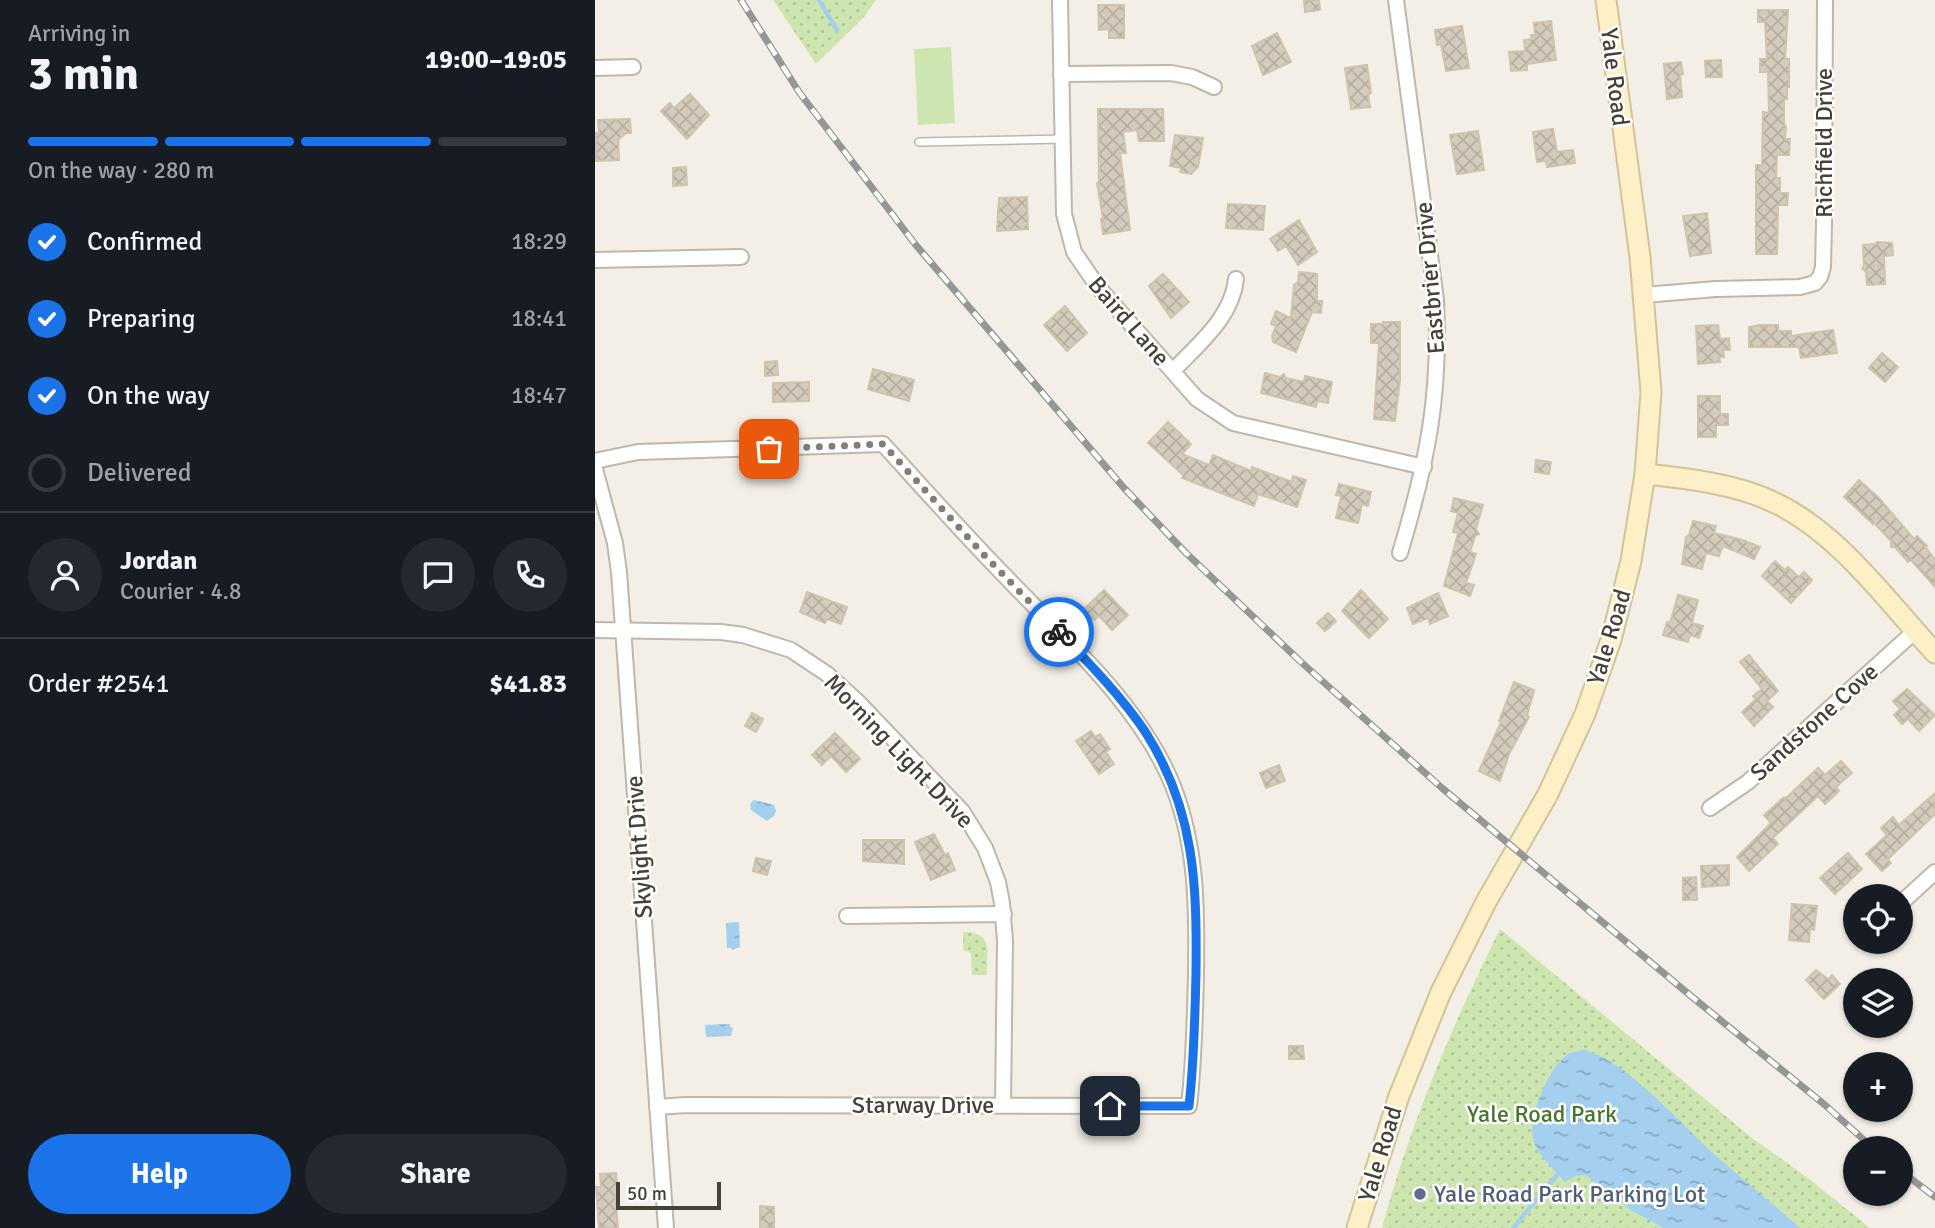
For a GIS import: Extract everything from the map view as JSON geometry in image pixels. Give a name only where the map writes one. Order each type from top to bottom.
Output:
[{"type":"main road","name":"Yale Road","points":[[1357,1228],[1399,1096],[1436,1003],[1466,939],[1548,794],[1585,714],[1618,613],[1630,561],[1645,474],[1651,392],[1644,295],[1606,0]]},
{"type":"main road","points":[[1645,474],[1748,492],[1784,508],[1827,537],[1935,653]]},
{"type":"street","name":"Baird Lane","points":[[1061,0],[1064,214],[1075,252],[1098,288],[1202,403],[1233,423],[1424,467]]},
{"type":"street","name":"Eastbrier Drive","points":[[1396,0],[1436,300],[1437,377],[1433,423],[1424,467],[1400,553]]},
{"type":"street","name":"Richfield Drive","points":[[1644,295],[1716,289],[1782,289],[1815,283],[1820,277],[1823,267],[1825,0]]},
{"type":"street","points":[[595,68],[633,67]]},
{"type":"street","points":[[1061,74],[1171,73],[1192,77],[1214,87]]},
{"type":"street","points":[[595,260],[741,257]]},
{"type":"street","points":[[1173,371],[1220,320],[1232,300],[1236,279]]},
{"type":"street","name":"Starway Drive","points":[[595,461],[638,452],[883,444],[1136,719],[1173,787],[1189,839],[1196,882],[1195,1057],[1189,1106],[657,1107]]},
{"type":"street","name":"Skylight Drive","points":[[595,469],[617,555],[666,1228]]},
{"type":"street","name":"Morning Light Drive","points":[[595,630],[722,632],[743,635],[791,650],[827,674],[862,706],[967,817],[995,872],[1004,914],[1003,1105]]},
{"type":"street","name":"Sandstone Cove","points":[[1710,808],[1748,782],[1914,632]]},
{"type":"street","points":[[1913,892],[1935,872]]},
{"type":"street","points":[[847,916],[1004,914]]},
{"type":"lane","points":[[919,142],[1062,139]]},
{"type":"green space","points":[[773,0],[876,0],[864,17],[816,64]]},
{"type":"green space","points":[[951,47],[955,123],[918,125],[914,49]]},
{"type":"green space","name":"Yale Road Park","points":[[1500,929],[1752,1138],[1808,1178],[1870,1228],[1382,1228],[1405,1151],[1433,1076]]},
{"type":"green space","points":[[963,932],[980,935],[987,944],[987,975],[972,975],[971,953],[963,950]]},
{"type":"water","points":[[754,800],[774,805],[774,816],[767,821],[751,810],[750,804]]},
{"type":"water","points":[[739,922],[740,947],[732,950],[727,948],[726,923]]},
{"type":"water","points":[[730,1024],[733,1028],[731,1036],[706,1037],[705,1025]]},
{"type":"water","points":[[1583,1050],[1616,1065],[1634,1079],[1714,1154],[1800,1228],[1664,1228],[1632,1211],[1586,1175],[1576,1176],[1565,1182],[1542,1156],[1535,1144],[1532,1129],[1537,1105],[1547,1080],[1568,1054]]},
{"type":"building","points":[[1304,0],[1319,0],[1320,10],[1305,12]]},
{"type":"building","points":[[1098,5],[1124,5],[1124,38],[1109,38],[1109,29],[1099,30]]},
{"type":"building","points":[[1758,10],[1788,10],[1785,59],[1789,59],[1789,87],[1787,99],[1784,99],[1784,124],[1785,139],[1790,139],[1789,155],[1777,155],[1776,178],[1780,178],[1780,193],[1788,193],[1787,205],[1778,205],[1777,254],[1756,254],[1756,165],[1762,165],[1763,112],[1769,113],[1768,72],[1760,72],[1760,59],[1767,59],[1765,22],[1758,22]]},
{"type":"building","points":[[1551,21],[1556,60],[1527,64],[1527,70],[1511,71],[1509,52],[1525,51],[1524,40],[1532,39],[1531,35],[1535,35],[1534,23]]},
{"type":"building","points":[[1462,26],[1469,68],[1446,71],[1441,44],[1437,45],[1435,30]]},
{"type":"building","points":[[1277,33],[1291,62],[1263,75],[1252,46]]},
{"type":"building","points":[[1721,60],[1722,77],[1706,77],[1705,61]]},
{"type":"building","points":[[1681,62],[1682,97],[1667,99],[1664,64]]},
{"type":"building","points":[[1367,65],[1370,107],[1351,109],[1345,68]]},
{"type":"building","points":[[690,94],[709,115],[687,139],[661,111],[670,103],[674,108]]},
{"type":"building","points":[[1098,109],[1163,109],[1164,141],[1139,141],[1137,130],[1123,132],[1126,153],[1120,153],[1130,230],[1103,234],[1097,183]]},
{"type":"building","points":[[630,119],[631,133],[626,133],[618,140],[619,160],[596,161],[598,120]]},
{"type":"building","points":[[1553,129],[1557,152],[1573,150],[1575,163],[1547,167],[1546,161],[1537,162],[1533,132]]},
{"type":"building","points":[[1478,131],[1484,170],[1457,174],[1450,135]]},
{"type":"building","points":[[1175,135],[1203,138],[1198,167],[1191,174],[1170,166]]},
{"type":"building","points":[[686,167],[687,185],[673,186],[673,168]]},
{"type":"building","points":[[1027,197],[1028,229],[997,231],[999,198]]},
{"type":"building","points":[[1228,204],[1265,206],[1263,230],[1226,228]]},
{"type":"building","points":[[1707,213],[1711,253],[1690,256],[1683,216]]},
{"type":"building","points":[[1299,220],[1317,252],[1298,265],[1286,246],[1278,251],[1270,239]]},
{"type":"building","points":[[1892,243],[1893,255],[1884,256],[1885,284],[1867,285],[1866,272],[1862,268],[1863,245]]},
{"type":"building","points":[[1299,272],[1317,274],[1317,301],[1322,301],[1321,313],[1312,312],[1296,352],[1273,342],[1276,326],[1271,324],[1276,311],[1291,318],[1294,285],[1298,282]]},
{"type":"building","points":[[1163,274],[1189,302],[1171,318],[1149,286]]},
{"type":"building","points":[[1065,306],[1087,333],[1067,351],[1044,325]]},
{"type":"building","points":[[1400,322],[1400,380],[1395,421],[1374,419],[1379,343],[1371,343],[1371,324]]},
{"type":"building","points":[[1718,325],[1720,339],[1729,338],[1730,350],[1723,350],[1724,357],[1719,357],[1720,362],[1698,364],[1696,326]]},
{"type":"building","points":[[1778,325],[1778,331],[1791,331],[1791,336],[1833,330],[1837,353],[1801,358],[1799,347],[1749,347],[1749,327]]},
{"type":"building","points":[[1882,353],[1898,367],[1885,382],[1869,368]]},
{"type":"building","points":[[777,361],[778,375],[765,376],[765,362]]},
{"type":"building","points":[[873,369],[914,380],[909,401],[868,389]]},
{"type":"building","points":[[1265,373],[1280,377],[1284,374],[1286,378],[1304,382],[1305,376],[1332,382],[1328,403],[1317,401],[1316,407],[1261,393]]},
{"type":"building","points":[[809,382],[809,401],[773,402],[773,383]]},
{"type":"building","points":[[1698,396],[1720,396],[1720,414],[1728,414],[1728,425],[1716,425],[1716,437],[1698,437]]},
{"type":"building","points":[[1168,422],[1191,444],[1182,454],[1209,465],[1213,455],[1251,471],[1252,467],[1292,482],[1293,476],[1306,480],[1297,507],[1258,494],[1254,506],[1182,478],[1183,475],[1148,443]]},
{"type":"building","points":[[1536,460],[1551,462],[1549,474],[1535,472]]},
{"type":"building","points":[[1859,480],[1879,498],[1914,539],[1917,536],[1927,546],[1925,547],[1935,559],[1935,587],[1911,560],[1908,562],[1895,547],[1891,547],[1891,541],[1874,523],[1844,497]]},
{"type":"building","points":[[1339,484],[1371,492],[1368,506],[1362,504],[1358,523],[1336,518],[1341,496],[1336,495]]},
{"type":"building","points":[[1454,498],[1483,505],[1476,529],[1479,534],[1475,536],[1470,552],[1476,554],[1466,583],[1474,585],[1470,596],[1444,586],[1458,533],[1453,532],[1458,513],[1451,511]]},
{"type":"building","points":[[1693,521],[1716,526],[1714,533],[1760,547],[1754,559],[1723,546],[1719,556],[1706,553],[1702,569],[1682,564],[1686,537]]},
{"type":"building","points":[[1775,561],[1785,570],[1788,567],[1799,577],[1804,572],[1812,580],[1791,603],[1762,576]]},
{"type":"building","points":[[1104,590],[1128,615],[1112,630],[1099,616],[1094,620],[1084,609]]},
{"type":"building","points":[[1361,590],[1388,619],[1369,638],[1342,611]]},
{"type":"building","points":[[807,592],[847,607],[841,624],[827,619],[825,623],[800,612]]},
{"type":"building","points":[[1438,593],[1448,616],[1430,624],[1428,618],[1413,624],[1407,608]]},
{"type":"building","points":[[1678,595],[1698,600],[1692,623],[1703,626],[1699,638],[1690,635],[1688,642],[1663,635],[1667,622],[1670,623]]},
{"type":"building","points":[[1328,613],[1336,621],[1325,631],[1317,623]]},
{"type":"building","points":[[1749,655],[1778,691],[1767,701],[1773,707],[1754,726],[1742,712],[1756,699],[1753,696],[1762,689],[1740,662]]},
{"type":"building","points":[[1514,682],[1534,690],[1527,716],[1529,717],[1509,754],[1500,781],[1479,771],[1501,722],[1499,721]]},
{"type":"building","points":[[1907,689],[1935,715],[1919,731],[1908,719],[1902,724],[1894,715],[1900,709],[1893,701]]},
{"type":"building","points":[[752,713],[763,719],[756,732],[745,726]]},
{"type":"building","points":[[1091,731],[1095,737],[1100,734],[1110,749],[1106,752],[1114,764],[1099,774],[1076,741]]},
{"type":"building","points":[[835,733],[860,759],[846,772],[831,756],[822,765],[812,755]]},
{"type":"building","points":[[1841,761],[1852,773],[1836,787],[1839,791],[1825,804],[1818,796],[1773,838],[1778,844],[1749,871],[1737,857],[1771,823],[1764,815],[1818,768],[1825,775]]},
{"type":"building","points":[[1279,765],[1285,781],[1266,788],[1260,773]]},
{"type":"building","points":[[1935,793],[1935,814],[1888,859],[1891,863],[1882,871],[1866,854],[1887,835],[1881,828],[1893,817],[1899,825]]},
{"type":"building","points":[[934,834],[945,855],[948,853],[955,870],[931,880],[915,842]]},
{"type":"building","points":[[863,840],[904,840],[904,864],[863,861]]},
{"type":"building","points":[[1848,853],[1862,869],[1835,894],[1820,878]]},
{"type":"building","points":[[756,858],[771,861],[767,875],[753,871]]},
{"type":"building","points":[[1729,865],[1729,885],[1702,887],[1701,866]]},
{"type":"building","points":[[1696,877],[1697,900],[1683,900],[1683,878]]},
{"type":"building","points":[[1792,904],[1817,906],[1814,930],[1810,929],[1809,942],[1789,940]]},
{"type":"building","points":[[1816,970],[1828,979],[1832,975],[1840,984],[1824,999],[1806,980]]},
{"type":"building","points":[[1289,1046],[1303,1046],[1304,1059],[1289,1059]]},
{"type":"building","points":[[616,1173],[618,1228],[599,1228],[596,1187],[601,1187],[600,1174]]},
{"type":"building","points":[[760,1206],[774,1207],[774,1228],[760,1228]]},
{"type":"waterway","points":[[819,0],[837,30]]},
{"type":"waterway","points":[[1513,1228],[1558,1174]]},
{"type":"railway","points":[[741,0],[799,92],[915,244],[1124,488],[1186,553],[1301,662],[1442,788],[1860,1136]]},
{"type":"railway","points":[[1913,1180],[1935,1197]]},
{"type":"way so far","points":[[769,449],[883,444],[1059,632]]},
{"type":"place","name":"Yale Road Park Parking Lot","points":[[1420,1194]]},
{"type":"route","points":[[1059,632],[1136,719],[1154,747],[1173,787],[1189,839],[1196,882],[1195,1057],[1189,1106],[1110,1106]]}]
